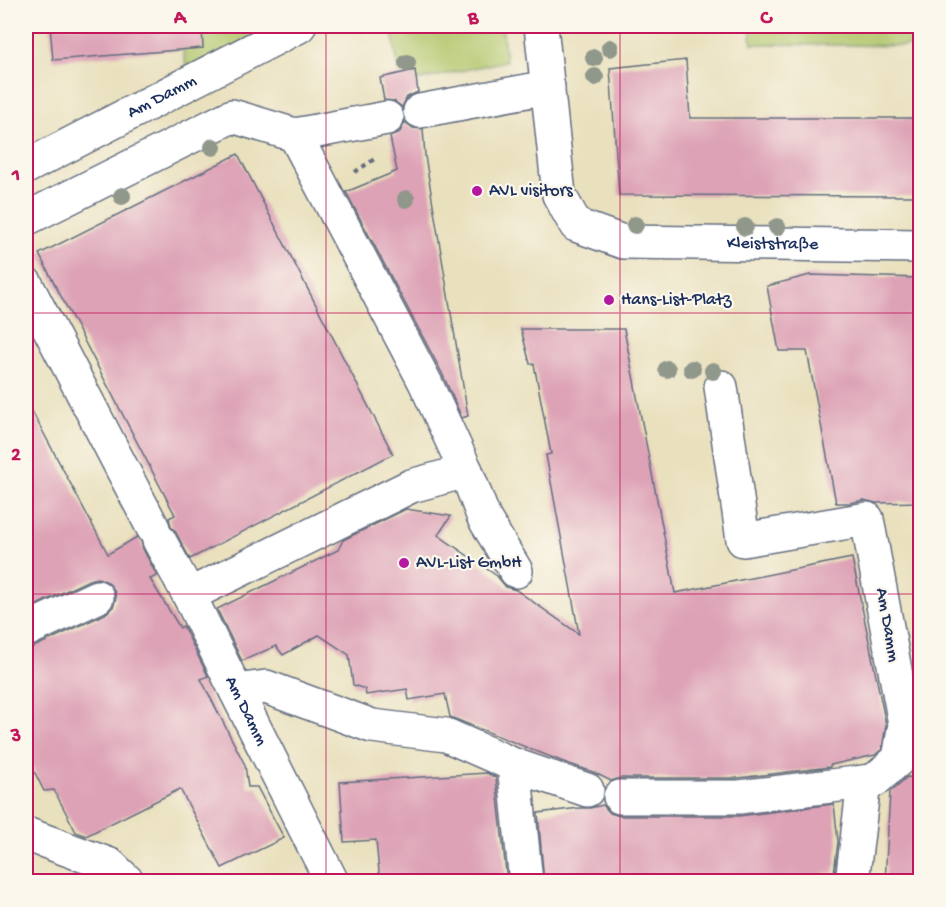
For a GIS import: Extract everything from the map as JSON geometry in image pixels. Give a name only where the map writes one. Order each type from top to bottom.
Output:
[{"type":"street","name":"Am Damm","points":[[26,167],[299,26]]},
{"type":"street","name":"Kleiststraße","points":[[541,26],[559,195],[576,225],[623,242],[921,246]]},
{"type":"street","points":[[420,111],[548,87]]},
{"type":"street","points":[[26,219],[232,116],[295,135],[387,118]]},
{"type":"street","points":[[295,135],[425,382],[466,471],[484,518],[516,571]]},
{"type":"street","name":"Am Damm","points":[[26,284],[189,595],[332,882]]},
{"type":"street","name":"Am Damm","points":[[620,797],[739,797],[864,782],[875,780],[899,759],[905,724],[867,519],[743,540],[721,387]]},
{"type":"street","points":[[189,595],[411,486],[466,471]]},
{"type":"street","points":[[26,630],[97,597]]},
{"type":"street","points":[[236,691],[266,687],[372,726],[446,735],[514,765],[587,790]]},
{"type":"street","points":[[514,765],[526,882]]},
{"type":"street","points":[[852,882],[864,782]]},
{"type":"street","points":[[26,834],[110,865],[128,882]]},
{"type":"path","points":[[322,184],[350,175],[384,153]]},
{"type":"green space","points":[[178,26],[280,26],[188,75]]},
{"type":"green space","points":[[391,26],[502,26],[506,61],[401,84]]},
{"type":"green space","points":[[750,26],[920,26],[920,46],[752,44]]},
{"type":"building","points":[[50,26],[202,26],[203,48],[53,60]]},
{"type":"building","points":[[686,60],[690,118],[921,118],[921,196],[619,195],[610,68]]},
{"type":"building","points":[[415,70],[418,92],[407,97],[402,107],[394,101],[384,100],[380,78]]},
{"type":"building","points":[[405,122],[413,128],[423,129],[425,156],[468,416],[462,418],[442,373],[346,192],[397,171],[390,137],[400,132]]},
{"type":"building","points":[[238,154],[393,454],[190,559],[171,527],[169,518],[175,515],[39,254]]},
{"type":"building","points":[[810,275],[921,278],[921,502],[876,503],[864,500],[836,503],[807,351],[779,351],[767,286]]},
{"type":"building","name":"AVL-List GmbH","points":[[521,329],[624,329],[675,593],[852,558],[886,725],[882,749],[875,755],[830,765],[830,767],[738,778],[620,778],[611,781],[450,717],[445,694],[409,700],[407,689],[366,695],[365,689],[353,685],[349,655],[319,635],[283,655],[276,646],[242,661],[217,609],[338,550],[343,540],[406,509],[451,516],[438,535],[497,576],[506,587],[516,590],[579,634],[546,455],[551,454],[534,364],[530,364]]},
{"type":"building","points":[[26,400],[108,554],[137,537],[141,541],[157,576],[150,579],[180,628],[183,626],[208,676],[201,679],[245,765],[248,787],[257,787],[284,838],[222,868],[180,789],[86,836],[76,832],[54,790],[44,791],[26,755],[26,649],[105,614],[113,607],[116,598],[108,582],[98,578],[89,580],[26,610]]},
{"type":"building","points":[[487,773],[496,778],[507,882],[380,882],[376,840],[344,842],[340,782]]},
{"type":"building","points":[[907,777],[921,778],[921,882],[885,882],[890,792]]},
{"type":"building","points":[[834,804],[838,842],[834,873],[823,874],[823,882],[544,882],[538,813],[603,805],[610,813],[620,816],[739,816]]},
{"type":"place","name":"AVL visitors","points":[[477,191]]},
{"type":"place","name":"Hans-List-Platz","points":[[609,300]]},
{"type":"place","name":"AVL-List GmbH","points":[[404,563]]}]
